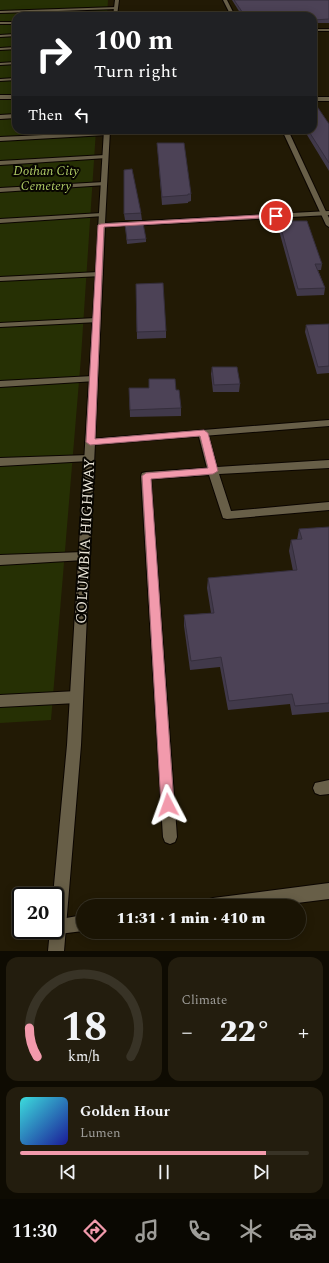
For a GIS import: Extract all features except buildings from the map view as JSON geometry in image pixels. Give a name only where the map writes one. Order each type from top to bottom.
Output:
[{"type":"main road","points":[[116,12],[117,0]]},
{"type":"main road","points":[[225,0],[231,12]]},
{"type":"main road","points":[[0,12],[116,8]]},
{"type":"main road","points":[[0,23],[12,23]]},
{"type":"main road","points":[[317,30],[329,30]]},
{"type":"main road","points":[[0,36],[12,35]]},
{"type":"main road","points":[[0,49],[12,48]]},
{"type":"main road","points":[[0,64],[12,63]]},
{"type":"main road","points":[[0,80],[12,79]]},
{"type":"main road","points":[[0,97],[12,96]]},
{"type":"main road","points":[[317,99],[329,98]]},
{"type":"main road","points":[[0,117],[12,116]]},
{"type":"main road","points":[[0,139],[76,134]]},
{"type":"main road","name":"COLUMBIA HIGHWAY","points":[[62,887],[77,697],[106,134]]},
{"type":"main road","points":[[286,134],[326,213],[329,225]]},
{"type":"main road","points":[[0,163],[105,157]]},
{"type":"main road","points":[[0,190],[104,184]]},
{"type":"main road","points":[[101,225],[326,213]]},
{"type":"main road","points":[[0,221],[102,215]]},
{"type":"main road","points":[[0,279],[99,274]]},
{"type":"main road","points":[[0,325],[96,320]]},
{"type":"main road","points":[[0,384],[94,380]]},
{"type":"main road","points":[[90,442],[329,423]]},
{"type":"main road","points":[[204,433],[213,471],[227,515],[329,506]]},
{"type":"main road","points":[[0,462],[89,458]]},
{"type":"main road","points":[[170,837],[146,476],[329,464]]},
{"type":"main road","points":[[0,560],[84,556]]},
{"type":"main road","points":[[0,702],[77,697]]},
{"type":"main road","points":[[267,899],[329,891]]},
{"type":"main road","points":[[64,925],[76,924]]},
{"type":"main road","name":"COLUMBIA HIGHWAY","points":[[56,951],[57,939]]},
{"type":"green space","name":"Dothan City Cemetery","points":[[0,0],[108,0],[107,12],[12,12],[12,134],[96,134],[81,357],[51,720],[0,723]]},
{"type":"route","points":[[168,805],[146,476],[213,471],[204,433],[90,442],[101,225],[276,216]]}]
